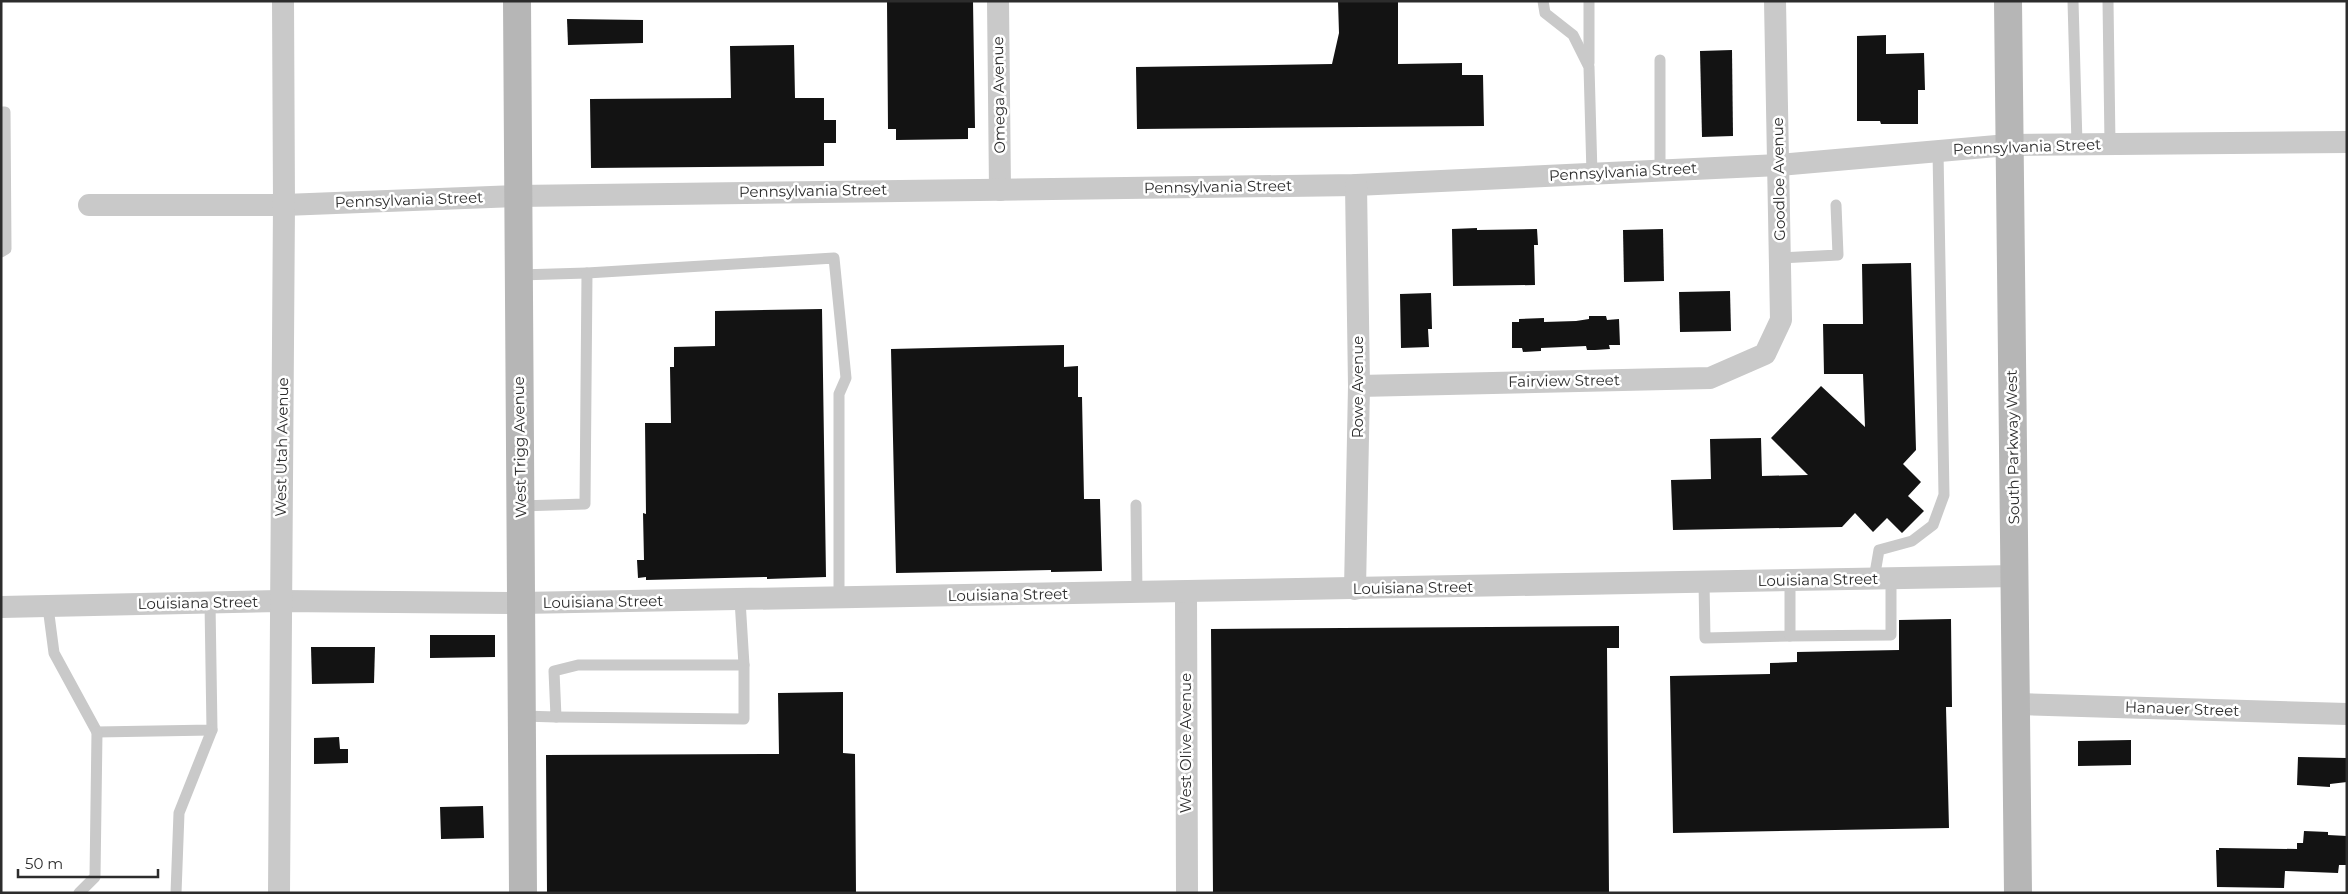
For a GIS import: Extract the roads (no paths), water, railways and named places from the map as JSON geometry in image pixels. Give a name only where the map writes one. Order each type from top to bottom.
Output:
[{"type":"street","name":"West Utah Avenue","points":[[279,893],[284,205],[283,1]]},
{"type":"street","name":"West Trigg Avenue","points":[[517,1],[522,893]]},
{"type":"street","name":"Omega Avenue","points":[[998,1],[1000,190]]},
{"type":"street","name":"Goodloe Avenue","points":[[1765,354],[1781,320],[1775,1]]},
{"type":"street","name":"South Parkway West","points":[[2008,1],[2008,145],[2018,893]]},
{"type":"street","name":"Pennsylvania Street","points":[[89,205],[284,205],[517,196],[1356,185],[1778,165],[2008,145],[2347,142]]},
{"type":"street","name":"Rowe Avenue","points":[[1355,589],[1358,386],[1356,185]]},
{"type":"street","name":"Fairview Street","points":[[1358,386],[1710,378],[1765,354]]},
{"type":"street","name":"Louisiana Street","points":[[1,607],[280,602],[521,603],[1137,594],[2015,576]]},
{"type":"street","name":"West Olive Avenue","points":[[1186,593],[1187,893]]},
{"type":"street","name":"Hanauer Street","points":[[2016,704],[2347,714]]},
{"type":"lane","points":[[1543,1],[1545,12],[1574,36],[1589,67]]},
{"type":"lane","points":[[1589,1],[1592,174]]},
{"type":"lane","points":[[2073,1],[2078,144]]},
{"type":"lane","points":[[2108,1],[2110,144]]},
{"type":"lane","points":[[1660,60],[1660,170]]},
{"type":"lane","points":[[1,252],[6,249],[3,182],[3,112]]},
{"type":"lane","points":[[1704,582],[1706,638],[1891,635],[1879,550],[1912,541],[1933,525],[1944,496],[1938,151]]},
{"type":"lane","points":[[1780,258],[1838,255],[1836,205]]},
{"type":"lane","points":[[518,275],[587,273],[834,258],[846,378],[839,394],[839,598]]},
{"type":"lane","points":[[520,506],[585,504],[587,273]]},
{"type":"lane","points":[[1136,505],[1137,594]]},
{"type":"lane","points":[[1790,580],[1790,636]]},
{"type":"lane","points":[[522,716],[744,719],[744,665],[740,600]]},
{"type":"lane","points":[[176,893],[179,813],[212,730],[210,603]]},
{"type":"lane","points":[[48,607],[54,653],[98,732],[95,877],[80,893]]},
{"type":"lane","points":[[556,717],[554,671],[578,665],[744,665]]},
{"type":"lane","points":[[98,732],[212,730]]}]
